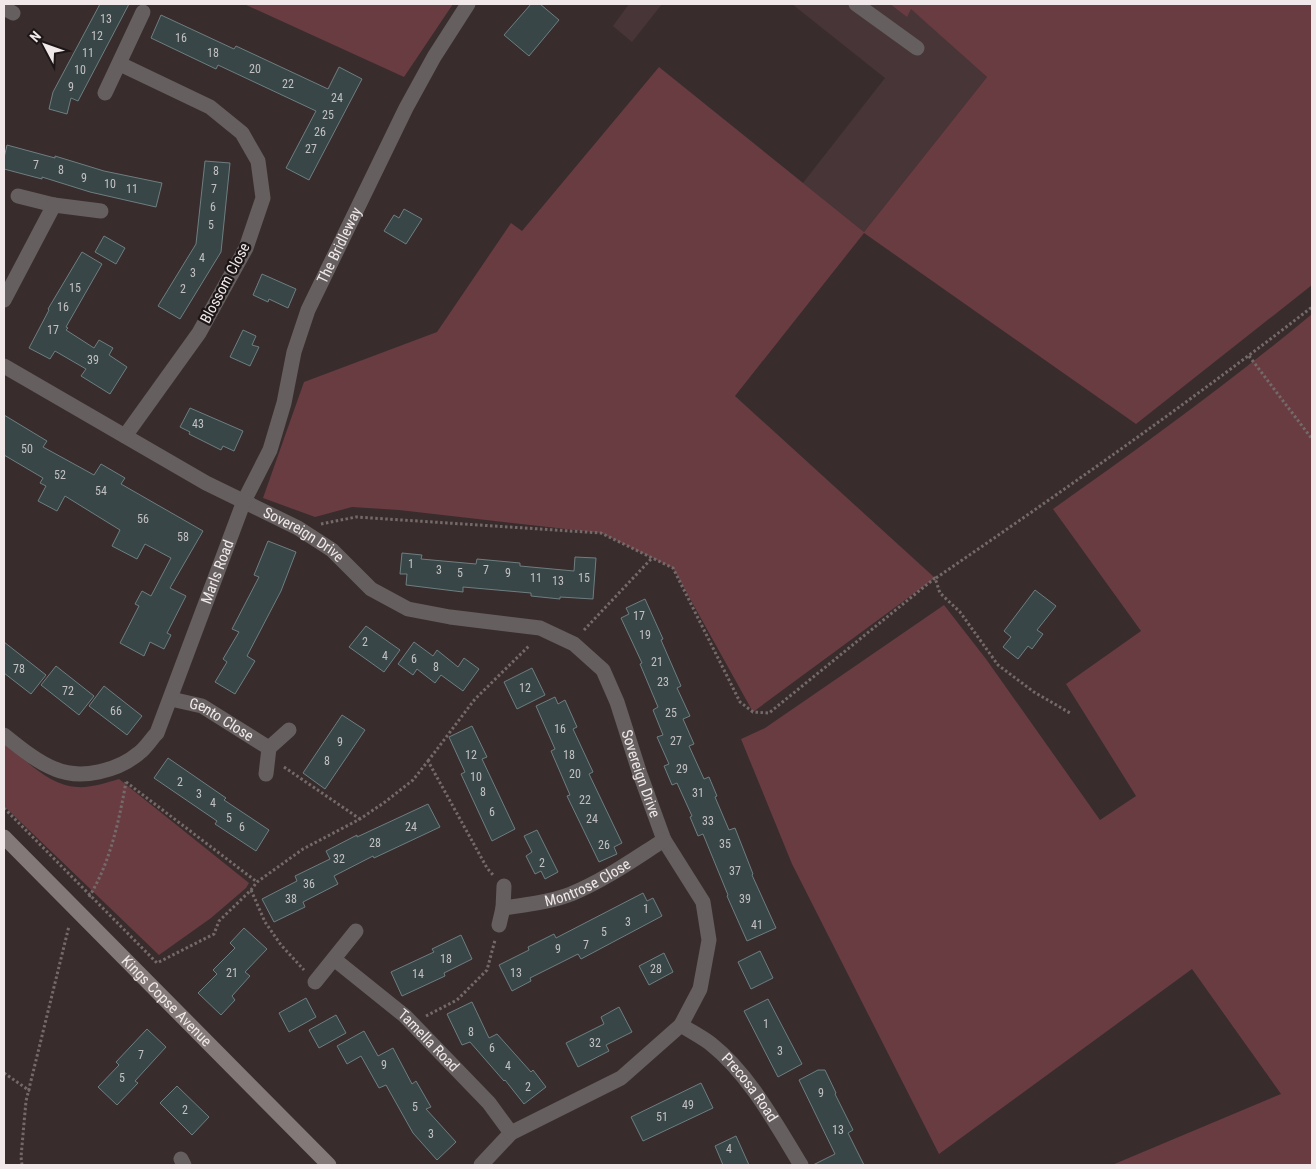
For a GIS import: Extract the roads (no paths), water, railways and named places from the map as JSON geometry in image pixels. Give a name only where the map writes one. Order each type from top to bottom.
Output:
[{"type":"street","name":"The Bridleway","points":[[244,501],[270,450],[284,403],[294,352],[312,302],[406,108],[434,57],[468,4]]},
{"type":"street","points":[[856,4],[917,48]]},
{"type":"street","points":[[105,93],[143,12]]},
{"type":"street","name":"Blossom Close","points":[[120,64],[210,107],[242,133],[258,161],[263,198],[246,248],[199,333],[125,436]]},
{"type":"street","points":[[18,196],[54,205],[102,211]]},
{"type":"street","points":[[4,300],[54,205]]},
{"type":"street","points":[[4,366],[206,483],[244,501]]},
{"type":"street","name":"Sovereign Drive","points":[[244,501],[298,528],[332,550],[371,588],[408,609],[450,617],[540,628],[572,643],[603,670],[617,702],[664,840],[703,902],[709,940],[700,989],[681,1026],[621,1078],[512,1133],[481,1165]]},
{"type":"street","name":"Marls Road","points":[[4,735],[22,749],[56,770],[86,774],[112,769],[139,753],[157,733],[244,501]]},
{"type":"street","name":"Gento Close","points":[[171,699],[202,706],[269,752],[289,730]]},
{"type":"street","points":[[266,774],[269,752]]},
{"type":"street","name":"Kings Copse Avenue","points":[[4,837],[329,1165]]},
{"type":"street","name":"Montrose Close","points":[[503,908],[534,904],[570,894],[611,874],[664,840]]},
{"type":"street","points":[[499,925],[503,908],[504,886]]},
{"type":"street","points":[[315,982],[356,932]]},
{"type":"street","name":"Tamella Road","points":[[334,959],[412,1023],[490,1103],[512,1133]]},
{"type":"street","name":"Precosa Road","points":[[681,1026],[710,1044],[734,1066],[768,1110],[801,1165]]}]
